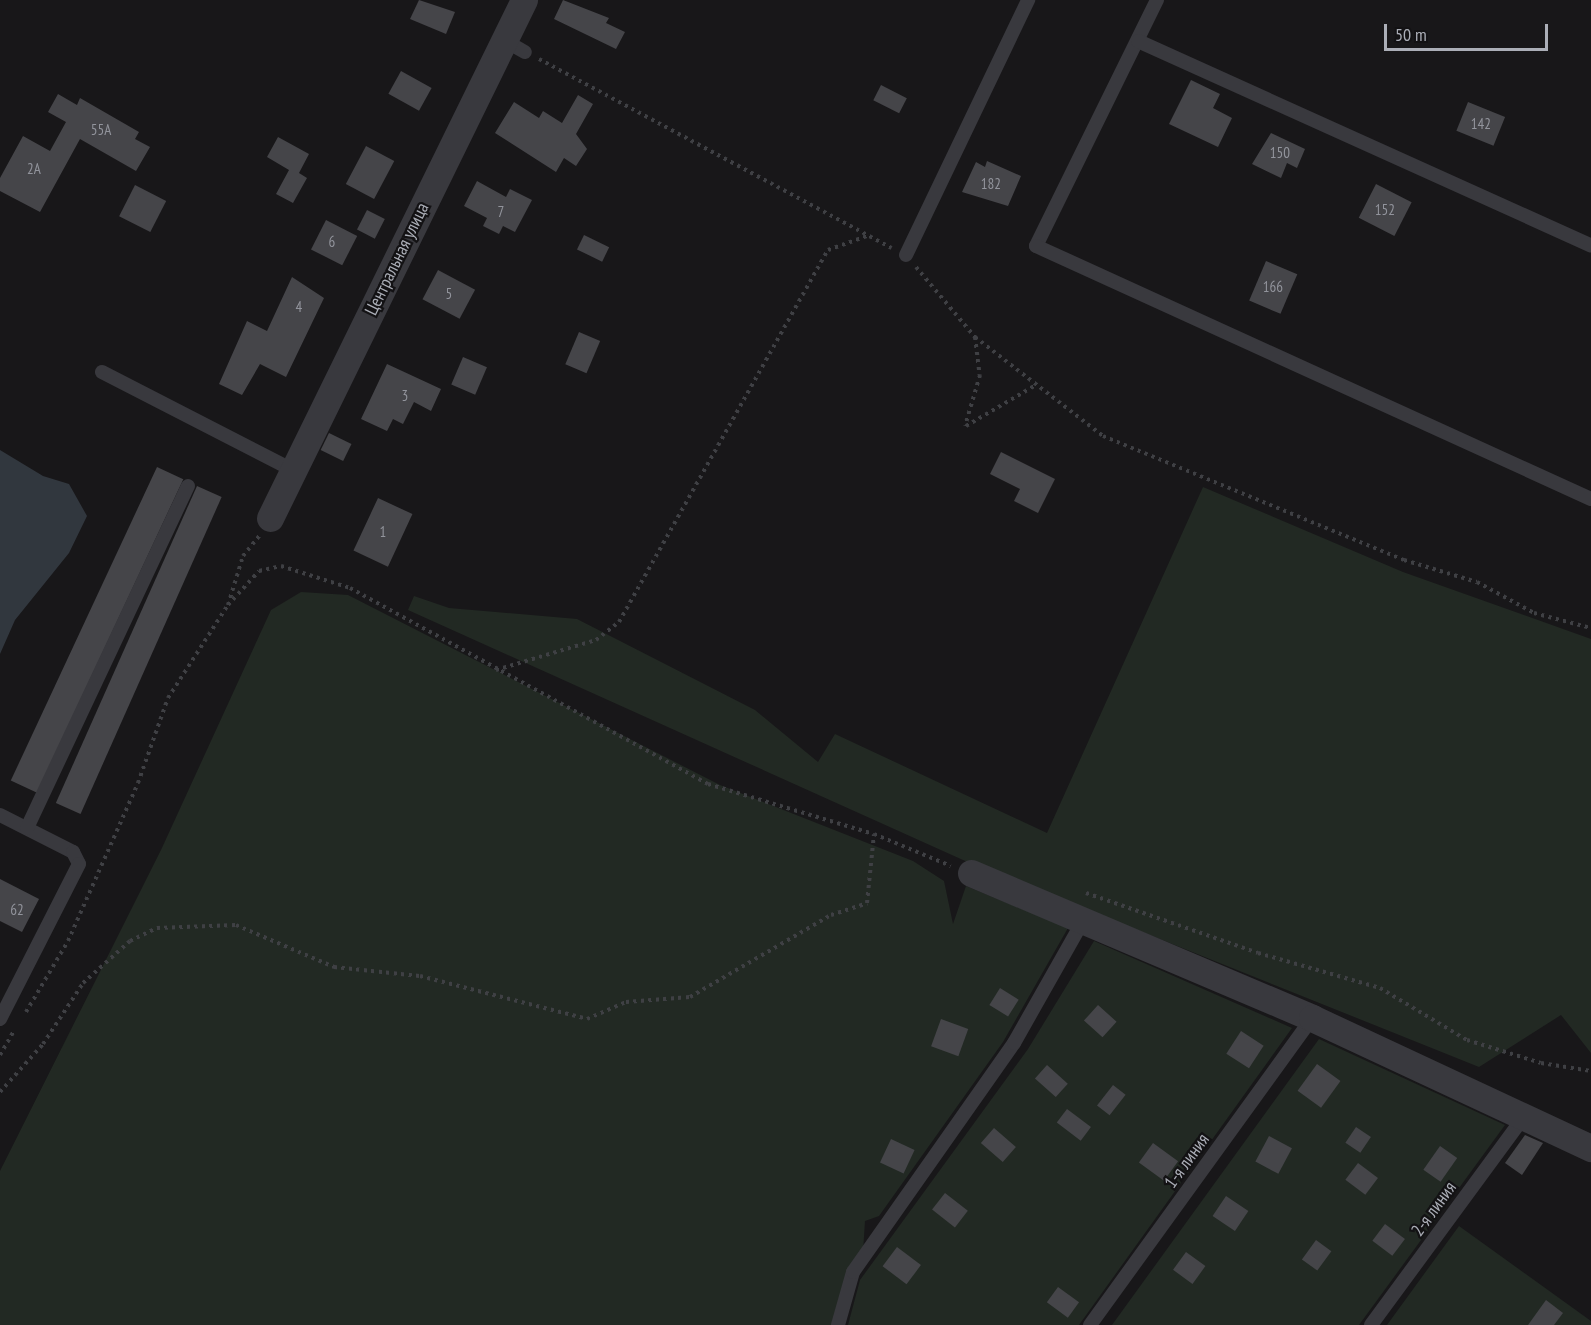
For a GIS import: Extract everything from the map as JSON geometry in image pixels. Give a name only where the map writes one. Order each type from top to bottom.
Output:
[{"type":"street","name":"Центральная улица","points":[[270,518],[515,46],[524,0]]},
{"type":"street","points":[[960,867],[1312,1018],[1525,1115],[1591,1148]]},
{"type":"lane","points":[[906,255],[1028,0]]},
{"type":"lane","points":[[1157,0],[1036,246],[1591,499]]},
{"type":"lane","points":[[1138,41],[1591,246]]},
{"type":"lane","points":[[102,372],[293,470]]},
{"type":"lane","points":[[27,828],[189,486]]},
{"type":"lane","points":[[0,815],[73,852],[79,864],[0,1019]]},
{"type":"lane","points":[[838,1325],[853,1272],[1014,1043],[1083,921]]},
{"type":"lane","name":"1-я линия","points":[[1090,1325],[1312,1018]]},
{"type":"lane","name":"2-я линия","points":[[1371,1325],[1525,1115]]},
{"type":"path","points":[[515,46],[906,255],[975,337],[1103,436],[1404,560],[1476,582],[1534,614],[1591,628]]},
{"type":"path","points":[[495,670],[596,640],[619,622],[828,250],[868,236]]},
{"type":"path","points":[[975,337],[980,375],[965,426],[1036,385]]},
{"type":"path","points":[[228,605],[243,556],[270,518]]},
{"type":"path","points":[[23,1017],[68,941],[138,783],[168,698],[228,605],[259,571],[281,566],[350,588],[495,670],[708,784],[874,834],[960,867]]},
{"type":"path","points":[[0,1092],[43,1044],[83,983],[130,941],[157,928],[237,925],[334,967],[420,976],[587,1018],[626,1002],[690,997],[831,915],[867,903],[874,834]]},
{"type":"path","points":[[1074,888],[1248,950],[1380,988],[1467,1040],[1541,1063],[1591,1071]]},
{"type":"path","points":[[0,1055],[17,1026]]},
{"type":"shaded area","points":[[0,450],[43,476],[69,484],[87,516],[69,553],[15,620],[0,654]]},
{"type":"shaded area","points":[[1203,487],[1403,572],[1591,639],[1591,1053],[1561,1015],[1479,1067],[963,860],[408,610],[414,596],[449,608],[577,619],[755,710],[818,762],[835,734],[1047,833]]},
{"type":"shaded area","points":[[301,592],[348,595],[720,785],[913,861],[944,881],[953,924],[966,886],[1068,928],[1003,1042],[879,1216],[865,1221],[863,1252],[834,1325],[0,1325],[0,1171],[161,850],[271,610]]},
{"type":"shaded area","points":[[1094,941],[1292,1028],[1079,1325],[848,1325],[860,1280],[1028,1049]]},
{"type":"shaded area","points":[[1319,1039],[1505,1125],[1359,1325],[1112,1325]]},
{"type":"shaded area","points":[[1459,1226],[1591,1321],[1591,1325],[1387,1325]]},
{"type":"building","points":[[419,0],[455,12],[446,34],[410,19]]},
{"type":"building","points":[[563,0],[609,18],[606,23],[625,32],[616,49],[554,19]]},
{"type":"building","points":[[401,71],[432,88],[419,111],[388,94]]},
{"type":"building","points":[[1191,80],[1220,94],[1213,108],[1232,118],[1218,147],[1169,124]]},
{"type":"building","points":[[881,85],[907,98],[899,113],[873,100]]},
{"type":"building","points":[[58,94],[77,105],[80,98],[139,132],[135,139],[150,147],[136,171],[80,139],[40,212],[0,191],[0,178],[23,136],[50,151],[66,122],[48,112]]},
{"type":"building","points":[[578,95],[593,104],[576,134],[587,149],[576,166],[564,158],[556,172],[495,133],[514,102],[539,118],[543,111],[562,123]]},
{"type":"building","points":[[1468,102],[1505,117],[1493,146],[1456,131]]},
{"type":"building","points":[[1271,133],[1305,149],[1297,168],[1287,163],[1281,178],[1252,164]]},
{"type":"building","points":[[278,137],[309,154],[299,173],[307,178],[293,203],[276,194],[289,170],[267,157]]},
{"type":"building","points":[[366,146],[394,161],[374,199],[346,184]]},
{"type":"building","points":[[987,161],[1021,176],[1008,206],[962,192],[976,162],[985,167]]},
{"type":"building","points":[[477,181],[506,197],[510,189],[532,200],[515,232],[503,226],[499,234],[483,226],[487,218],[464,206]]},
{"type":"building","points":[[1376,184],[1412,202],[1394,236],[1359,218]]},
{"type":"building","points":[[135,185],[166,201],[150,232],[119,216]]},
{"type":"building","points":[[367,210],[385,219],[375,239],[357,230]]},
{"type":"building","points":[[326,220],[357,236],[342,265],[311,249]]},
{"type":"building","points":[[584,235],[609,247],[602,262],[577,249]]},
{"type":"building","points":[[1266,261],[1297,274],[1280,314],[1249,301]]},
{"type":"building","points":[[438,270],[475,290],[460,319],[423,299]]},
{"type":"building","points":[[292,277],[324,298],[286,377],[260,364],[242,395],[219,384],[247,321],[267,331]]},
{"type":"building","points":[[579,332],[600,341],[586,373],[565,364]]},
{"type":"building","points":[[463,357],[487,367],[475,395],[451,385]]},
{"type":"building","points":[[387,364],[441,389],[431,411],[414,402],[403,424],[393,419],[387,431],[361,419]]},
{"type":"building","points":[[329,433],[351,444],[343,461],[321,450]]},
{"type":"building","points":[[1001,452],[1055,479],[1038,513],[1014,501],[1020,489],[990,474]]},
{"type":"building","points":[[157,467],[183,479],[37,793],[11,781]]},
{"type":"building","points":[[197,486],[222,497],[81,814],[56,803]]},
{"type":"building","points":[[378,498],[412,514],[388,567],[353,551]]},
{"type":"building","points":[[0,879],[39,899],[22,932],[0,921]]},
{"type":"building","points":[[1000,988],[1019,1000],[1008,1017],[989,1005]]},
{"type":"building","points":[[1098,1005],[1117,1022],[1103,1037],[1084,1021]]},
{"type":"building","points":[[941,1019],[968,1029],[958,1056],[931,1046]]},
{"type":"building","points":[[1241,1031],[1264,1046],[1249,1068],[1226,1054]]},
{"type":"building","points":[[1317,1064],[1340,1081],[1321,1108],[1298,1091]]},
{"type":"building","points":[[1047,1065],[1068,1084],[1056,1097],[1035,1078]]},
{"type":"building","points":[[1113,1085],[1126,1095],[1110,1115],[1097,1105]]},
{"type":"building","points":[[1067,1109],[1091,1127],[1081,1141],[1057,1123]]},
{"type":"building","points":[[1356,1127],[1371,1137],[1360,1153],[1345,1143]]},
{"type":"building","points":[[994,1128],[1016,1147],[1003,1162],[981,1143]]},
{"type":"building","points":[[1525,1135],[1543,1143],[1522,1175],[1505,1163]]},
{"type":"building","points":[[1269,1136],[1292,1148],[1278,1174],[1255,1162]]},
{"type":"building","points":[[891,1139],[915,1150],[904,1174],[880,1163]]},
{"type":"building","points":[[1153,1143],[1178,1161],[1164,1181],[1139,1162]]},
{"type":"building","points":[[1440,1146],[1457,1158],[1441,1182],[1423,1170]]},
{"type":"building","points":[[1358,1163],[1378,1178],[1365,1195],[1345,1180]]},
{"type":"building","points":[[945,1193],[968,1211],[955,1227],[932,1210]]},
{"type":"building","points":[[1226,1196],[1248,1211],[1235,1231],[1213,1216]]},
{"type":"building","points":[[1385,1224],[1405,1239],[1392,1256],[1372,1241]]},
{"type":"building","points":[[1316,1240],[1331,1251],[1317,1271],[1302,1259]]},
{"type":"building","points":[[897,1247],[921,1265],[907,1284],[883,1266]]},
{"type":"building","points":[[1186,1252],[1205,1266],[1192,1284],[1173,1270]]},
{"type":"building","points":[[1058,1287],[1079,1302],[1068,1318],[1047,1302]]},
{"type":"building","points":[[1546,1300],[1563,1313],[1554,1325],[1528,1325]]}]
